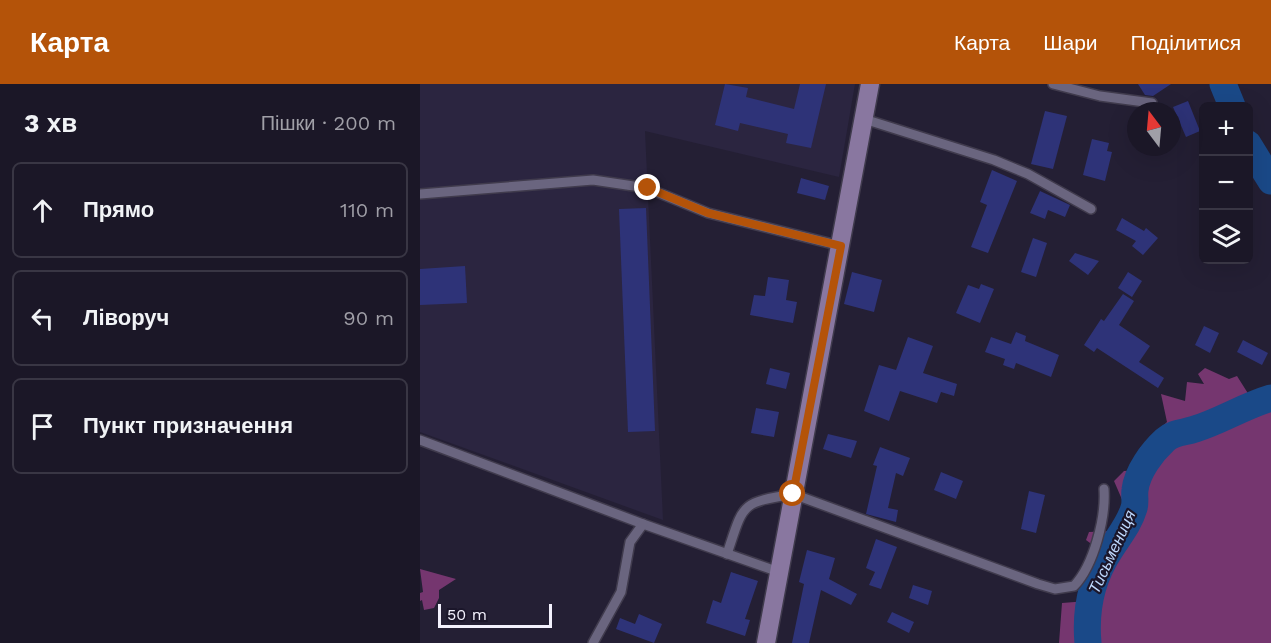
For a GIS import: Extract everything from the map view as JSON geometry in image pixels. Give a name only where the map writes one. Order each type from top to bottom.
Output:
[{"type":"main road","points":[[766,643],[870,84]]},
{"type":"lane","points":[[1053,84],[1100,96],[1152,102]]},
{"type":"lane","points":[[864,119],[994,160],[1028,174],[1091,209]]},
{"type":"lane","points":[[420,194],[593,180],[648,188],[708,213],[841,246]]},
{"type":"lane","points":[[420,440],[643,524],[779,572]]},
{"type":"lane","points":[[727,554],[744,510],[754,501],[793,494],[1038,584],[1064,588],[1074,586],[1086,570],[1102,520],[1104,489]]},
{"type":"lane","points":[[593,643],[621,592],[630,542],[643,524]]},
{"type":"shaded area","points":[[420,84],[855,84],[839,177],[645,131],[663,520],[420,432]]},
{"type":"shaded area","points":[[1205,368],[1229,379],[1237,376],[1249,395],[1271,388],[1271,643],[1059,643],[1062,603],[1100,600],[1105,567],[1100,553],[1086,540],[1089,532],[1112,531],[1133,525],[1114,481],[1124,471],[1151,470],[1140,448],[1167,422],[1161,394],[1185,401],[1187,382],[1204,384],[1198,374]]},
{"type":"shaded area","points":[[420,569],[456,579],[439,590],[439,598],[434,608],[424,610],[422,600],[420,601],[420,593],[423,592]]},
{"type":"building","points":[[725,84],[748,88],[746,97],[794,109],[800,84],[826,84],[811,148],[786,143],[788,134],[740,123],[738,131],[715,125]]},
{"type":"building","points":[[1138,84],[1171,84],[1153,96],[1145,95]]},
{"type":"building","points":[[1188,101],[1199,128],[1199,131],[1186,137],[1181,125],[1181,104]]},
{"type":"building","points":[[1045,111],[1067,116],[1053,169],[1031,164]]},
{"type":"building","points":[[1092,139],[1109,143],[1107,151],[1112,152],[1105,181],[1083,175]]},
{"type":"building","points":[[992,170],[1017,181],[988,253],[971,247],[987,205],[980,202]]},
{"type":"building","points":[[801,178],[829,186],[825,200],[797,193]]},
{"type":"building","points":[[1040,191],[1070,205],[1065,217],[1048,210],[1045,219],[1030,213]]},
{"type":"building","points":[[646,208],[655,431],[628,432],[619,209]]},
{"type":"building","points":[[1122,218],[1144,231],[1146,228],[1158,238],[1143,255],[1132,246],[1136,241],[1116,230]]},
{"type":"building","points":[[1033,238],[1047,243],[1036,277],[1021,272]]},
{"type":"building","points":[[1075,253],[1099,261],[1088,275],[1069,261]]},
{"type":"building","points":[[465,266],[467,303],[420,305],[420,269]]},
{"type":"building","points":[[852,272],[882,280],[874,312],[844,304]]},
{"type":"building","points":[[1128,272],[1142,281],[1132,297],[1118,288]]},
{"type":"building","points":[[768,277],[789,280],[786,300],[797,302],[793,323],[750,315],[754,295],[765,296]]},
{"type":"building","points":[[981,284],[994,289],[980,323],[956,313],[968,285],[979,289]]},
{"type":"building","points":[[1123,294],[1134,301],[1119,325],[1150,346],[1139,362],[1164,378],[1158,388],[1097,348],[1094,352],[1084,345],[1101,319],[1104,321]]},
{"type":"building","points":[[1204,326],[1219,333],[1210,353],[1195,345]]},
{"type":"building","points":[[1016,332],[1026,336],[1025,341],[1059,355],[1051,377],[1016,363],[1014,369],[1003,365],[1005,359],[985,352],[991,337],[1011,344]]},
{"type":"building","points":[[908,337],[933,346],[923,373],[957,384],[954,396],[941,392],[937,403],[900,391],[889,421],[864,411],[879,365],[896,370]]},
{"type":"building","points":[[1243,340],[1268,353],[1262,365],[1237,352]]},
{"type":"building","points":[[770,368],[790,373],[786,389],[766,384]]},
{"type":"building","points":[[756,408],[779,412],[774,437],[751,433]]},
{"type":"building","points":[[828,434],[857,441],[851,458],[823,449]]},
{"type":"building","points":[[880,447],[910,458],[903,476],[896,473],[888,508],[898,510],[896,522],[866,514],[877,466],[873,465]]},
{"type":"building","points":[[941,472],[963,481],[956,499],[934,490]]},
{"type":"building","points":[[1029,491],[1045,495],[1036,533],[1021,529]]},
{"type":"building","points":[[876,539],[897,547],[881,589],[869,585],[875,572],[866,568]]},
{"type":"building","points":[[807,550],[835,558],[829,579],[857,594],[851,605],[821,590],[809,643],[792,643],[804,584],[799,582]]},
{"type":"building","points":[[731,572],[758,581],[745,619],[750,620],[745,636],[706,623],[713,600],[721,603]]},
{"type":"building","points":[[913,585],[932,591],[928,605],[909,598]]},
{"type":"building","points":[[892,612],[914,622],[909,633],[887,622]]},
{"type":"building","points":[[639,614],[662,624],[654,643],[616,629],[620,618],[635,624]]},
{"type":"waterway","name":"Тисьмениця","points":[[1223,84],[1230,102]]},
{"type":"waterway","name":"Тисьмениця","points":[[1253,152],[1271,181]]},
{"type":"waterway","name":"Тисьмениця","points":[[1088,643],[1087,619],[1094,584],[1103,563],[1132,514],[1135,506],[1136,483],[1150,456],[1172,435],[1205,426],[1271,398]]},
{"type":"route","points":[[648,188],[708,213],[841,246],[793,494]]}]
